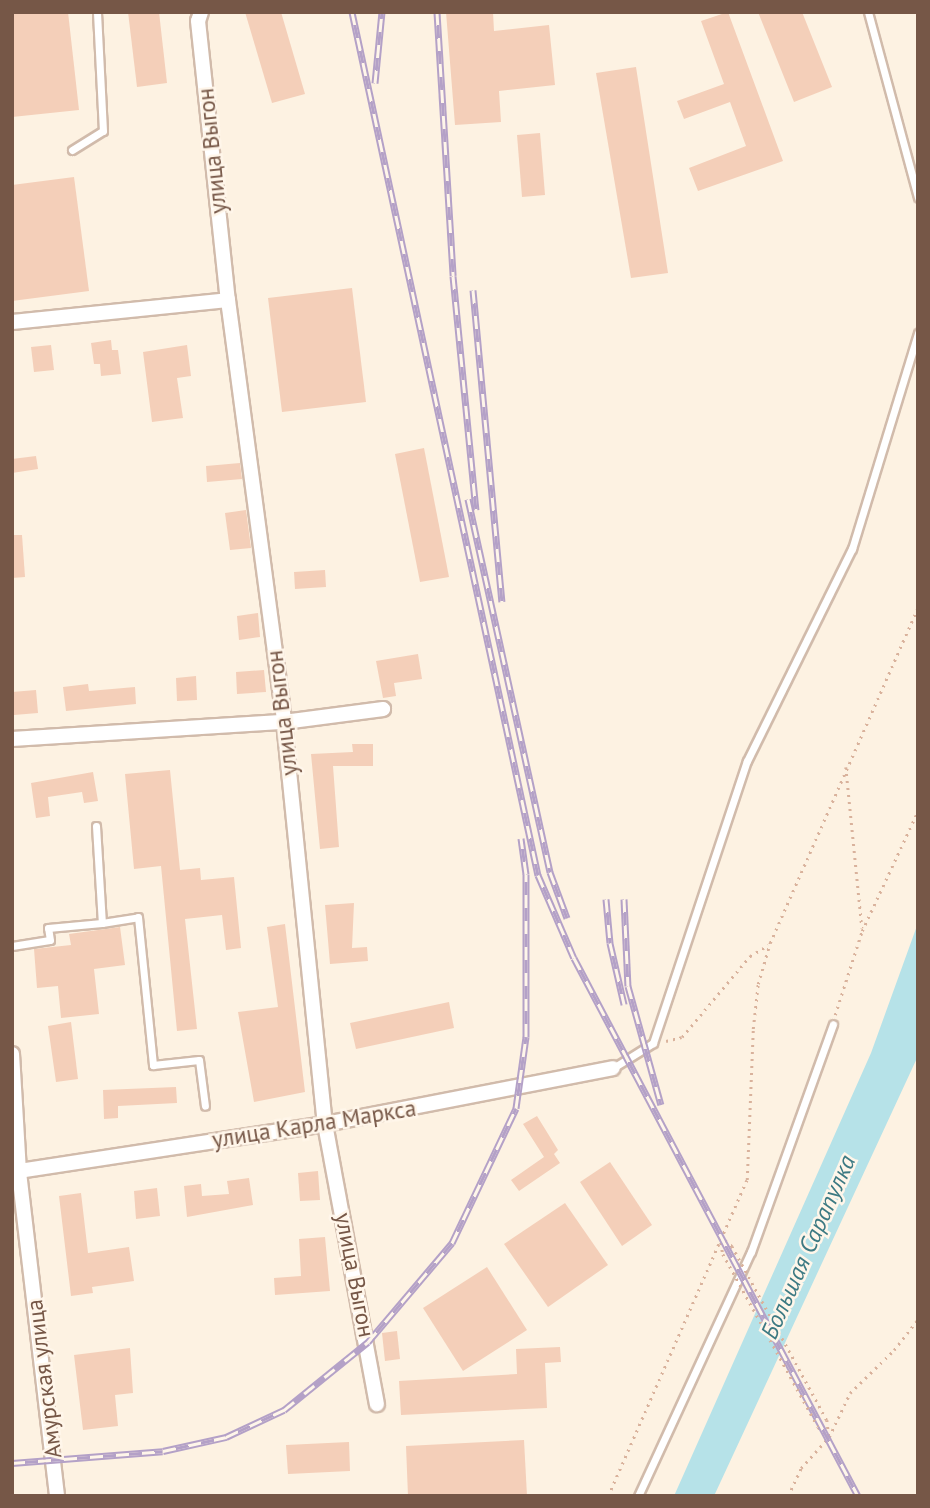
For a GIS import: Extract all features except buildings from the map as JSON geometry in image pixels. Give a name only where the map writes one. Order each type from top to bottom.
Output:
[{"type":"street","name":"улица Выгон","points":[[198,15],[228,300],[284,722],[326,1124],[377,1404]]},
{"type":"street","points":[[12,322],[228,300]]},
{"type":"street","points":[[12,739],[284,722],[383,709]]},
{"type":"street","name":"Амурская улица","points":[[12,1054],[16,1172],[57,1496]]},
{"type":"street","name":"улица Карла Маркса","points":[[16,1172],[326,1124],[613,1068]]},
{"type":"lane","points":[[72,150],[103,131],[97,12]]},
{"type":"lane","points":[[868,12],[918,197]]},
{"type":"lane","points":[[613,1068],[653,1043],[747,761],[852,549],[918,333]]},
{"type":"lane","points":[[96,826],[102,923]]},
{"type":"lane","points":[[12,946],[50,940],[48,928],[138,917],[153,1065],[199,1060],[205,1106]]},
{"type":"lane","points":[[638,1496],[751,1252],[833,1024]]},
{"type":"path","points":[[608,1496],[720,1236],[747,1181],[753,1029],[758,984],[770,943],[918,608]]},
{"type":"path","points":[[846,767],[862,931]]},
{"type":"path","points":[[833,1024],[862,931],[918,811]]},
{"type":"path","points":[[653,1043],[682,1038],[750,956],[770,943]]},
{"type":"path","points":[[720,1236],[732,1246],[827,1420],[829,1437]]},
{"type":"path","points":[[720,1236],[723,1254],[818,1427],[829,1437]]},
{"type":"path","points":[[788,1496],[801,1468],[829,1437],[850,1393],[894,1350],[918,1319]]},
{"type":"water","name":"Большая Сарапулка","points":[[918,923],[918,1056],[714,1496],[674,1496],[871,1053]]},
{"type":"railway","points":[[352,12],[538,875],[574,958],[858,1496]]},
{"type":"railway","points":[[375,83],[382,12]]},
{"type":"railway","points":[[437,12],[453,276],[476,510]]},
{"type":"railway","points":[[473,290],[502,602]]},
{"type":"railway","points":[[468,499],[550,872],[567,918]]},
{"type":"railway","points":[[12,1463],[163,1451],[226,1437],[284,1410],[368,1342],[452,1243],[516,1108],[526,1037],[526,874],[521,838]]},
{"type":"railway","points":[[606,899],[610,943],[624,1004]]},
{"type":"railway","points":[[624,899],[628,986],[661,1105]]}]
